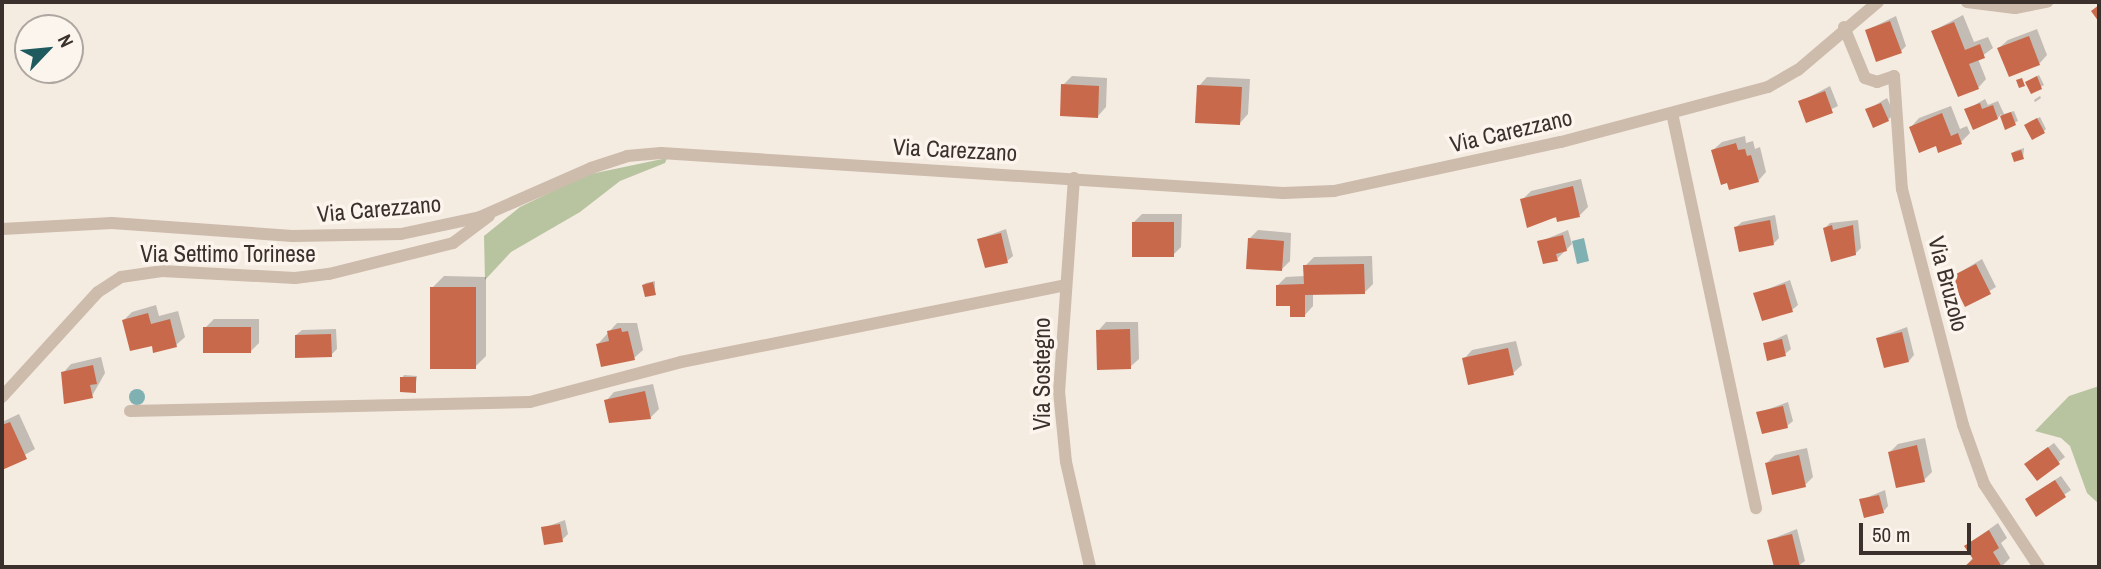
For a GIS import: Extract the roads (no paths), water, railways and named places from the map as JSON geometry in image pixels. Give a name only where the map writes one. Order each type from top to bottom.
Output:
[{"type":"street","name":"Via Carezzano","points":[[2,229],[131,223],[348,237],[421,231],[491,213],[591,168],[646,154],[1288,193],[1334,191],[1672,113],[1782,81],[1844,27],[1878,2]]},
{"type":"street","points":[[1967,2],[2015,8],[2047,2]]},
{"type":"street","name":"Via Bruzolo","points":[[1844,27],[1866,78],[1877,82],[1894,76],[1902,189],[1963,425],[1984,484],[2039,567]]},
{"type":"street","points":[[1672,113],[1756,508]]},
{"type":"street","name":"Via Sostegno","points":[[1074,178],[1059,368],[1061,425],[1090,567]]},
{"type":"street","name":"Via Settimo Torinese","points":[[2,397],[98,292],[121,277],[162,271],[277,277],[329,274],[453,243],[491,213]]},
{"type":"street","points":[[130,411],[530,402],[681,362],[1065,285]]},
{"type":"water","points":[[1584,238],[1589,261],[1577,264],[1572,241]]},
{"type":"water","points":[[137,389],[143,391],[143,403],[137,405],[131,403],[129,397],[131,391]]}]
